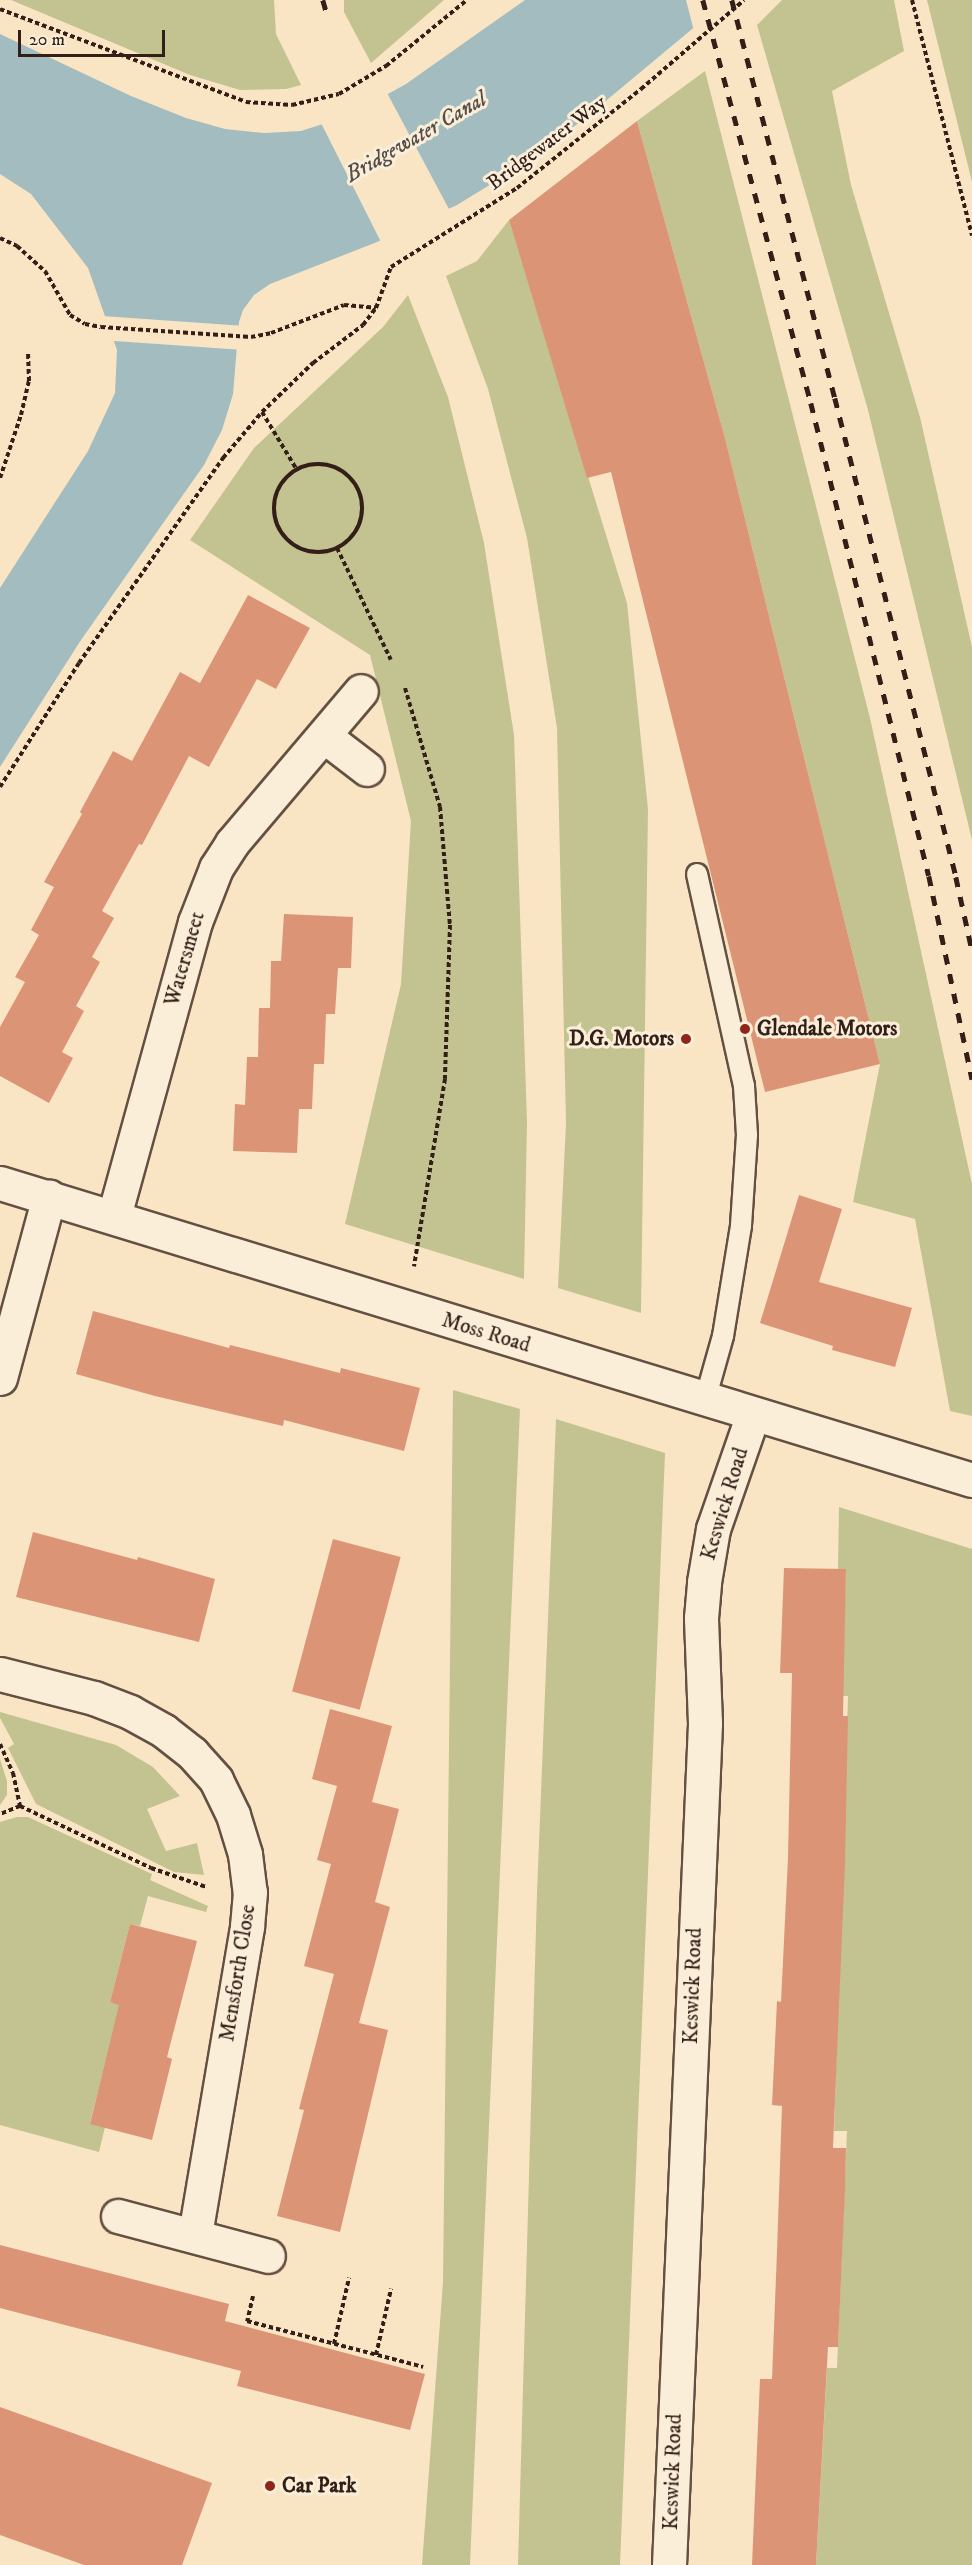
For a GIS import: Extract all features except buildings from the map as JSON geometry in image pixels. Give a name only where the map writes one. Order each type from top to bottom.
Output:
[{"type":"street","name":"Watersmeet","points":[[114,1216],[195,922],[216,867],[232,843],[361,691]]},
{"type":"street","points":[[324,736],[367,769]]},
{"type":"street","name":"Moss Road","points":[[0,1183],[49,1196],[407,1309],[972,1480]]},
{"type":"street","points":[[0,1378],[49,1196]]},
{"type":"street","name":"Keswick Road","points":[[669,2565],[705,1723],[701,1618],[704,1582],[713,1529],[753,1414]]},
{"type":"street","name":"Mensforth Close","points":[[0,1674],[94,1698],[130,1712],[164,1731],[192,1753],[216,1780],[233,1815],[245,1854],[250,1892],[247,1927],[195,2236]]},
{"type":"street","points":[[118,2216],[268,2256]]},
{"type":"lane","points":[[697,874],[744,1086],[747,1135],[741,1226],[723,1336],[705,1400]]},
{"type":"path","points":[[0,9],[246,102],[292,105],[339,94],[386,66],[466,0]]},
{"type":"path","name":"Bridgewater Way","points":[[376,308],[391,267],[517,188],[641,89],[744,0]]},
{"type":"path","points":[[912,0],[972,235]]},
{"type":"path","points":[[0,238],[17,246],[45,271],[70,315],[85,324],[101,327],[251,337],[271,333],[344,305],[376,308]]},
{"type":"path","points":[[0,787],[79,663],[223,458],[262,412],[313,363],[363,325],[376,308]]},
{"type":"path","points":[[0,478],[24,404],[29,381],[28,352]]},
{"type":"path","points":[[262,412],[297,470]]},
{"type":"path","points":[[324,464],[339,469],[350,477],[358,489],[362,502],[357,529],[337,548],[322,552],[308,551],[294,545],[283,534],[276,521],[274,506],[278,492],[286,479],[297,470],[311,465],[324,464]]},
{"type":"path","points":[[337,548],[392,663]]},
{"type":"path","points":[[402,683],[440,807],[450,925],[445,1079],[407,1309]]},
{"type":"path","points":[[0,1744],[13,1773],[20,1806]]},
{"type":"path","points":[[0,1814],[20,1806],[181,1880],[198,1885],[250,1892]]},
{"type":"path","points":[[334,2343],[349,2278]]},
{"type":"path","points":[[376,2355],[392,2289]]},
{"type":"path","points":[[254,2293],[247,2321],[423,2367]]},
{"type":"green space","points":[[11,0],[274,0],[276,34],[301,85],[286,89],[240,90],[190,75]]},
{"type":"green space","points":[[344,0],[444,0],[371,63],[344,12]]},
{"type":"green space","points":[[782,0],[894,0],[904,51],[832,91],[851,185],[920,417],[972,647],[972,840],[868,410],[757,25]]},
{"type":"green space","points":[[927,0],[972,0],[972,182]]},
{"type":"green space","points":[[705,71],[870,718],[972,1184],[972,1416],[950,1411],[915,1219],[853,1202],[880,1064],[725,438],[637,121]]},
{"type":"green space","points":[[509,220],[627,603],[648,809],[641,1313],[558,1288],[566,1123],[557,728],[527,538],[488,389],[446,276],[477,261]]},
{"type":"green space","points":[[408,295],[448,397],[484,543],[514,735],[527,1122],[524,1279],[345,1224],[401,984],[411,821],[370,655],[190,540],[254,448],[383,327]]},
{"type":"green space","points":[[453,1390],[520,1409],[470,2565],[422,2565],[443,2282]]},
{"type":"green space","points":[[556,1419],[665,1453],[620,2565],[518,2565],[537,1893]]},
{"type":"green space","points":[[839,1507],[972,1549],[972,2565],[816,2565],[827,2368],[837,2368],[847,2131],[834,2131],[848,1696],[842,1696],[846,1570],[838,1569]]},
{"type":"green space","points":[[0,1712],[116,1745],[153,1767],[180,1796],[147,1809],[166,1851],[197,1843],[204,1875],[174,1872],[36,1804],[8,1748],[14,1744],[0,1718]]},
{"type":"green space","points":[[0,1759],[7,1781],[7,1795],[0,1805]]},
{"type":"green space","points":[[17,1817],[28,1817],[152,1874],[150,1880],[208,1906],[206,1912],[148,1896],[140,1926],[130,1924],[110,2002],[125,2006],[110,2044],[90,2123],[105,2127],[99,2152],[0,2125],[0,1822]]},
{"type":"water","name":"Bridgewater Canal","points":[[525,0],[727,0],[584,119],[522,165],[457,205],[377,242],[270,284],[254,295],[243,310],[239,322],[233,394],[222,430],[204,465],[81,640],[0,767],[0,588],[88,451],[115,393],[117,350],[88,268],[31,194],[0,174],[0,34],[131,96],[186,118],[225,129],[264,133],[301,131],[348,116],[406,84]]},
{"type":"pier","points":[[686,0],[730,0],[694,31]]},
{"type":"pier","points":[[386,91],[450,211],[382,244],[320,121],[347,113]]},
{"type":"pier","points":[[102,316],[242,326],[240,350],[100,340]]},
{"type":"railway","points":[[323,0],[328,17]]},
{"type":"railway","points":[[703,0],[811,403],[929,876],[972,1079]]},
{"type":"railway","points":[[732,0],[835,398],[956,877],[972,950]]},
{"type":"place","name":"Glendale Motors","points":[[745,1029]]},
{"type":"place","name":"D.G. Motors","points":[[686,1039]]},
{"type":"place","name":"Car Park","points":[[270,2486]]}]
